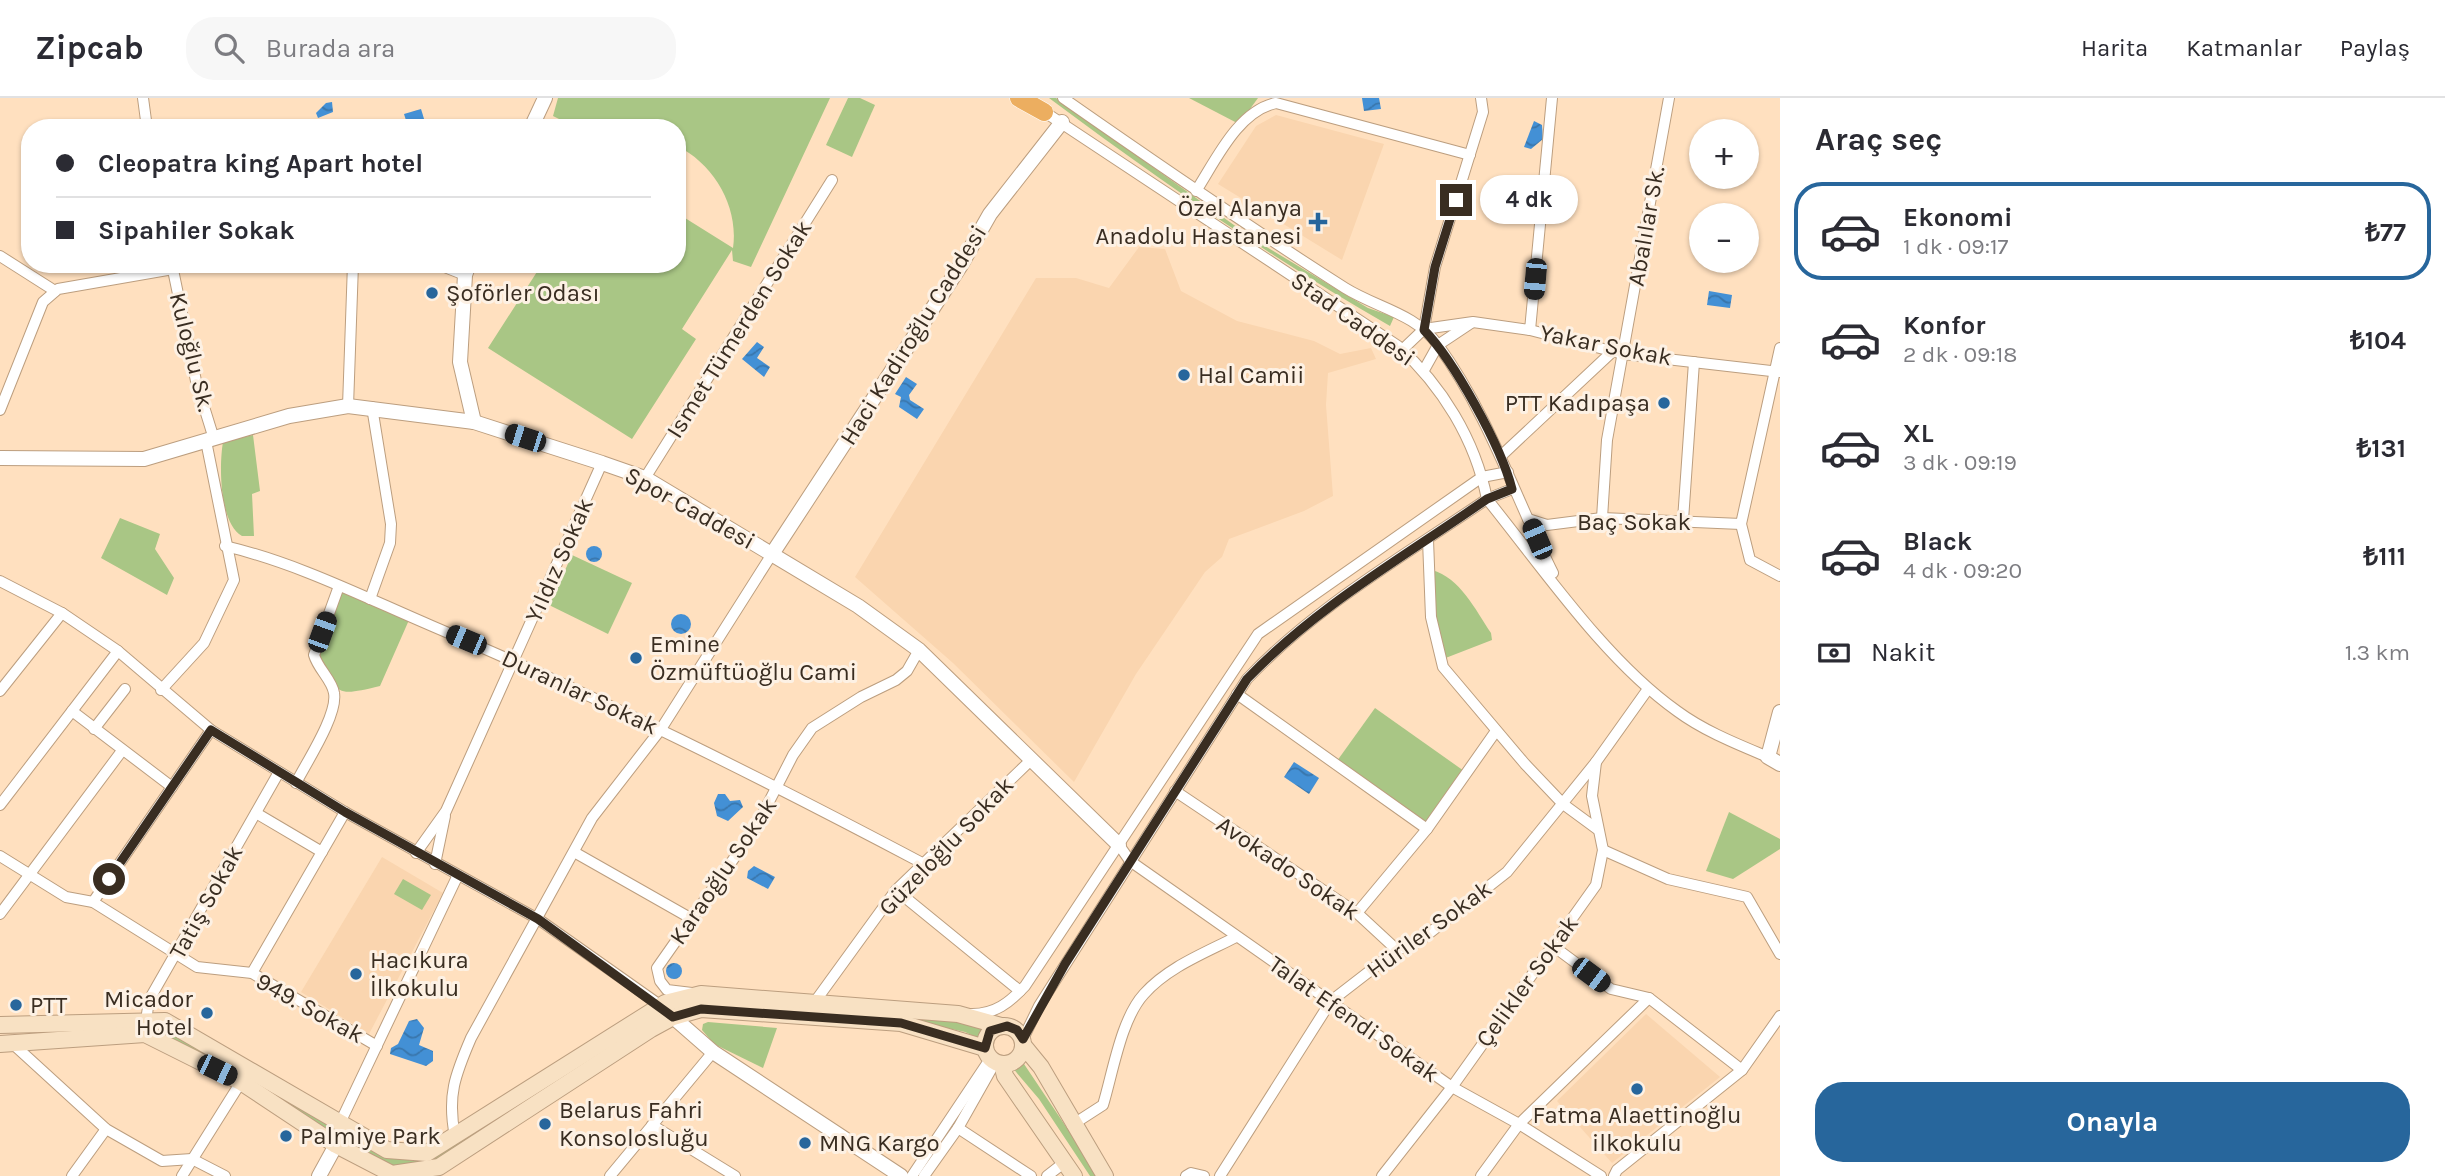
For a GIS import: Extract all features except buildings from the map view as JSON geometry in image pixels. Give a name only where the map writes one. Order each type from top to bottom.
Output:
[{"type":"highway","points":[[1019,98],[1044,112]]},
{"type":"main road","points":[[6,1044],[145,1027],[165,1021],[387,1150],[427,1153],[667,1011],[701,994],[958,1013],[1012,1027],[1041,1067],[1072,1125],[1105,1176]]},
{"type":"main road","points":[[0,1025],[145,1027],[241,1082],[335,1145],[393,1175],[438,1171],[667,1011],[701,1009],[901,1023],[993,1058],[1019,1057],[1023,1042]]},
{"type":"main road","points":[[1001,1026],[990,1031],[993,1058],[1074,1176]]},
{"type":"street","points":[[143,98],[146,119]]},
{"type":"street","points":[[535,119],[545,98]]},
{"type":"street","name":"Stad Caddesi","points":[[1028,98],[1044,112],[1402,350],[1445,395],[1482,477],[1487,499],[1562,591],[1648,689],[1678,712],[1715,734],[1774,761]]},
{"type":"street","name":"Stad Caddesi","points":[[1063,98],[1196,191],[1348,290],[1392,309],[1424,330],[1438,345],[1502,455],[1512,489],[1562,591]]},
{"type":"street","points":[[1402,350],[1424,330],[1435,267],[1483,112],[1481,98]]},
{"type":"street","points":[[1530,330],[1552,98]]},
{"type":"street","name":"Abalılar Sk.","points":[[1602,518],[1607,440],[1618,352],[1669,98]]},
{"type":"street","points":[[1196,191],[1230,138],[1260,106],[1276,103],[1470,155]]},
{"type":"street","name":"Haci Kadiroğlu Caddesi","points":[[772,554],[961,265],[990,214],[1062,122]]},
{"type":"street","name":"Ismet Tümerden Sokak","points":[[645,478],[832,180]]},
{"type":"street","points":[[0,256],[21,269]]},
{"type":"street","points":[[27,273],[55,291]]},
{"type":"street","points":[[0,410],[43,302],[55,291],[143,273]]},
{"type":"street","name":"Kuloğlu Sk.","points":[[161,690],[204,643],[234,580],[225,545],[210,440],[173,273]]},
{"type":"street","points":[[348,406],[353,273]]},
{"type":"street","points":[[467,273],[460,362],[474,422]]},
{"type":"street","points":[[1424,370],[1438,345],[1473,322]]},
{"type":"street","name":"Yakar Sokak","points":[[1424,330],[1473,322],[1530,330],[1618,352],[1778,371]]},
{"type":"street","points":[[1780,348],[1778,371],[1741,524],[1750,560],[1780,576]]},
{"type":"street","points":[[1502,455],[1618,352]]},
{"type":"street","points":[[1683,520],[1694,362]]},
{"type":"street","name":"Spor Caddesi","points":[[0,458],[144,459],[289,416],[348,406],[474,422],[602,463],[645,478],[858,606],[919,650],[1119,845]]},
{"type":"street","points":[[370,599],[390,543],[391,524],[372,407]]},
{"type":"street","name":"Yıldız Sokak","points":[[446,811],[602,463]]},
{"type":"street","points":[[958,1013],[989,1013],[1009,1002],[1020,991],[1258,634],[1482,477],[1508,472]]},
{"type":"street","points":[[1023,1042],[1039,1006],[1130,860],[1237,694],[1278,645],[1319,612],[1487,499],[1512,489]]},
{"type":"street","name":"Baç Sokak","points":[[1528,519],[1547,525],[1602,518],[1741,524]]},
{"type":"street","points":[[1427,540],[1431,617],[1443,667],[1496,731],[1563,804],[1597,829]]},
{"type":"street","name":"Duranlar Sokak","points":[[225,545],[262,554],[514,660],[779,787],[924,864]]},
{"type":"street","points":[[455,1136],[450,1108],[455,1076],[471,1038],[592,818],[661,729],[772,554]]},
{"type":"street","points":[[0,581],[62,613],[118,651],[211,730],[457,877],[538,919],[667,1011],[713,1052],[896,1175]]},
{"type":"street","points":[[296,783],[334,700],[334,690],[317,666],[314,655],[339,586]]},
{"type":"street","points":[[0,691],[62,613]]},
{"type":"street","name":"Karaoğlu Sokak","points":[[701,994],[667,990],[660,981],[657,968],[756,827],[779,787],[793,755],[812,728],[861,697],[896,680],[907,671],[919,650]]},
{"type":"street","points":[[0,805],[118,651]]},
{"type":"street","points":[[94,729],[125,689]]},
{"type":"street","name":"Hüriler Sokak","points":[[1220,1176],[1331,1001],[1396,950],[1418,942],[1507,872],[1596,762],[1648,689]]},
{"type":"street","points":[[1237,694],[1427,829]]},
{"type":"street","points":[[72,711],[121,752],[172,788]]},
{"type":"street","points":[[1774,761],[1780,712]]},
{"type":"street","points":[[93,902],[211,730]]},
{"type":"street","points":[[1357,913],[1427,829],[1496,731]]},
{"type":"street","points":[[0,914],[121,752]]},
{"type":"street","name":"Güzeloğlu Sokak","points":[[814,1003],[896,890],[1031,760]]},
{"type":"street","name":"Çelikler Sokak","points":[[1382,1176],[1452,1087],[1596,885],[1603,850],[1592,796],[1596,762]]},
{"type":"street","name":"Tatiş Sokak","points":[[145,1027],[149,1000],[279,772]]},
{"type":"street","name":"Avokado Sokak","points":[[1175,791],[1357,913],[1396,950]]},
{"type":"street","points":[[416,853],[446,811]]},
{"type":"street","points":[[435,864],[446,811]]},
{"type":"street","points":[[253,973],[345,812]]},
{"type":"street","points":[[256,813],[322,852]]},
{"type":"street","name":"Talat Efendi Sokak","points":[[1119,845],[1130,860],[1452,1087],[1519,1124],[1601,1176]]},
{"type":"street","points":[[1603,850],[1668,878],[1747,897],[1780,954]]},
{"type":"street","points":[[574,852],[692,919]]},
{"type":"street","points":[[0,856],[28,874]]},
{"type":"street","name":"949. Sokak","points":[[28,874],[66,897],[93,902],[197,967],[253,973],[377,1045]]},
{"type":"street","points":[[340,1123],[457,877]]},
{"type":"street","points":[[896,890],[1020,991]]},
{"type":"street","points":[[1072,1125],[1103,1105],[1124,1032],[1143,995],[1167,974],[1236,937]]},
{"type":"street","points":[[1553,946],[1611,989],[1649,998],[1742,1070]]},
{"type":"street","points":[[1481,1176],[1519,1124],[1649,998]]},
{"type":"street","points":[[1614,1176],[1617,1170],[1742,1070],[1780,1016]]},
{"type":"street","points":[[6,1044],[106,1129],[162,1161],[192,1159],[225,1176]]},
{"type":"street","points":[[610,1176],[713,1052]]},
{"type":"street","points":[[924,1176],[958,1128],[993,1058]]},
{"type":"street","points":[[912,1176],[993,1058]]},
{"type":"street","points":[[183,1176],[241,1082]]},
{"type":"street","points":[[652,1125],[735,1176]]},
{"type":"street","points":[[958,1128],[1031,1176]]},
{"type":"street","points":[[72,1176],[106,1129]]},
{"type":"street","points":[[319,1176],[335,1145]]},
{"type":"street","points":[[1046,1176],[1065,1162]]},
{"type":"street","points":[[1186,1176],[1191,1173],[1204,1176]]},
{"type":"shaded area","name":"Özel Alanya Anadolu Hastanesi","points":[[1276,115],[1384,144],[1342,260],[1218,184],[1256,126]]},
{"type":"shaded area","points":[[1139,247],[1165,249],[1181,291],[1237,321],[1314,341],[1340,354],[1371,348],[1376,359],[1328,373],[1326,405],[1333,496],[1304,511],[1229,539],[1222,557],[1205,572],[1136,674],[1074,782],[953,663],[855,577],[1036,278],[1076,278],[1109,288]]},
{"type":"shaded area","points":[[382,857],[443,893],[369,1034],[301,992]]},
{"type":"shaded area","name":"Fatma Alaettinoğlu ilkokulu","points":[[1646,1014],[1720,1077],[1612,1163],[1557,1101]]},
{"type":"green space","points":[[558,98],[830,98],[751,267],[733,261],[732,250],[682,329],[696,339],[632,439],[488,348],[536,273],[686,273],[686,219],[733,248],[732,217],[728,202],[713,175],[686,152],[686,119],[559,119],[553,116]]},
{"type":"green space","points":[[848,98],[860,98],[875,105],[852,157],[826,145]]},
{"type":"green space","points":[[1049,98],[1056,98],[1255,240],[1368,308],[1394,317],[1390,326],[1216,217]]},
{"type":"green space","points":[[1189,98],[1258,98],[1239,124]]},
{"type":"green space","points":[[253,435],[260,491],[252,494],[254,536],[242,536],[234,529],[229,519],[222,493],[223,442]]},
{"type":"green space","points":[[120,518],[160,534],[155,549],[174,578],[167,595],[101,558]]},
{"type":"green space","points":[[572,555],[632,583],[608,634],[549,605]]},
{"type":"green space","points":[[1432,570],[1459,587],[1491,633],[1492,640],[1443,659],[1433,616]]},
{"type":"green space","points":[[341,590],[409,620],[380,686],[346,692],[339,690],[317,655]]},
{"type":"green space","points":[[1375,708],[1464,771],[1427,824],[1337,761]]},
{"type":"green space","points":[[1729,812],[1780,839],[1780,849],[1733,879],[1706,871]]},
{"type":"green space","points":[[403,879],[431,895],[422,910],[394,894]]},
{"type":"green space","points":[[708,1000],[920,1016],[987,1026],[984,1041],[965,1032],[920,1022]]},
{"type":"green space","points":[[654,1017],[438,1162],[395,1168],[380,1163],[176,1040],[155,1034],[156,1027],[174,1032],[379,1155],[415,1161],[428,1157]]},
{"type":"green space","points":[[708,1022],[777,1028],[763,1068],[714,1044],[702,1030],[703,1024]]},
{"type":"green space","points":[[1020,1058],[1099,1176],[1090,1176],[1039,1099],[1011,1066]]},
{"type":"water","points":[[1362,98],[1379,98],[1381,109],[1364,111]]},
{"type":"water","points":[[332,102],[333,112],[318,118],[316,113],[326,103]]},
{"type":"water","points":[[421,109],[424,119],[406,119],[404,114]]},
{"type":"water","points":[[1534,121],[1542,125],[1543,139],[1531,149],[1524,147]]},
{"type":"water","points":[[1709,291],[1732,295],[1730,308],[1707,305]]},
{"type":"water","points":[[757,342],[764,347],[757,358],[770,367],[764,377],[742,359]]},
{"type":"water","points":[[906,377],[917,384],[909,395],[910,400],[924,409],[917,419],[899,407],[901,397],[895,394]]},
{"type":"water","points":[[594,546],[600,548],[600,560],[594,562],[588,560],[586,554],[588,548]]},
{"type":"water","points":[[681,614],[688,617],[691,624],[688,631],[681,634],[674,631],[671,624],[674,617]]},
{"type":"water","points":[[1294,762],[1319,778],[1309,794],[1284,777]]},
{"type":"water","points":[[718,794],[725,794],[730,801],[740,800],[743,807],[728,821],[717,816],[714,803]]},
{"type":"water","points":[[754,866],[775,877],[768,889],[747,878],[748,871]]},
{"type":"water","points":[[674,963],[680,965],[680,977],[674,979],[668,977],[666,971],[668,965]]},
{"type":"water","points":[[417,1019],[424,1028],[419,1045],[433,1051],[433,1061],[426,1066],[390,1054],[391,1048],[398,1044],[409,1021]]},
{"type":"place","name":"Özel Alanya Anadolu Hastanesi","points":[[1318,222]]},
{"type":"place","name":"Şoförler Odası","points":[[432,293]]},
{"type":"place","name":"Hal Camii","points":[[1184,375]]},
{"type":"place","name":"PTT Kadıpaşa","points":[[1664,403]]},
{"type":"place","name":"Emine Özmüftüoğlu Cami","points":[[636,658]]},
{"type":"place","name":"Hacıkura İlkokulu","points":[[356,974]]},
{"type":"place","name":"PTT","points":[[16,1005]]},
{"type":"place","name":"Micador Hotel","points":[[207,1013]]},
{"type":"place","name":"Fatma Alaettinoğlu ilkokulu","points":[[1637,1089]]},
{"type":"place","name":"Belarus Fahri Konsolosluğu","points":[[545,1124]]},
{"type":"place","name":"Palmiye Park","points":[[286,1136]]},
{"type":"place","name":"MNG Kargo","points":[[805,1143]]},
{"type":"route","points":[[109,879],[211,730],[457,877],[538,919],[673,1017],[701,1009],[901,1023],[985,1048],[990,1031],[995,1027],[1007,1026],[1017,1030],[1023,1039],[1039,1006],[1065,964],[1247,679],[1278,645],[1319,612],[1487,499],[1512,489],[1502,455],[1438,345],[1424,330],[1435,267],[1456,200]]}]
